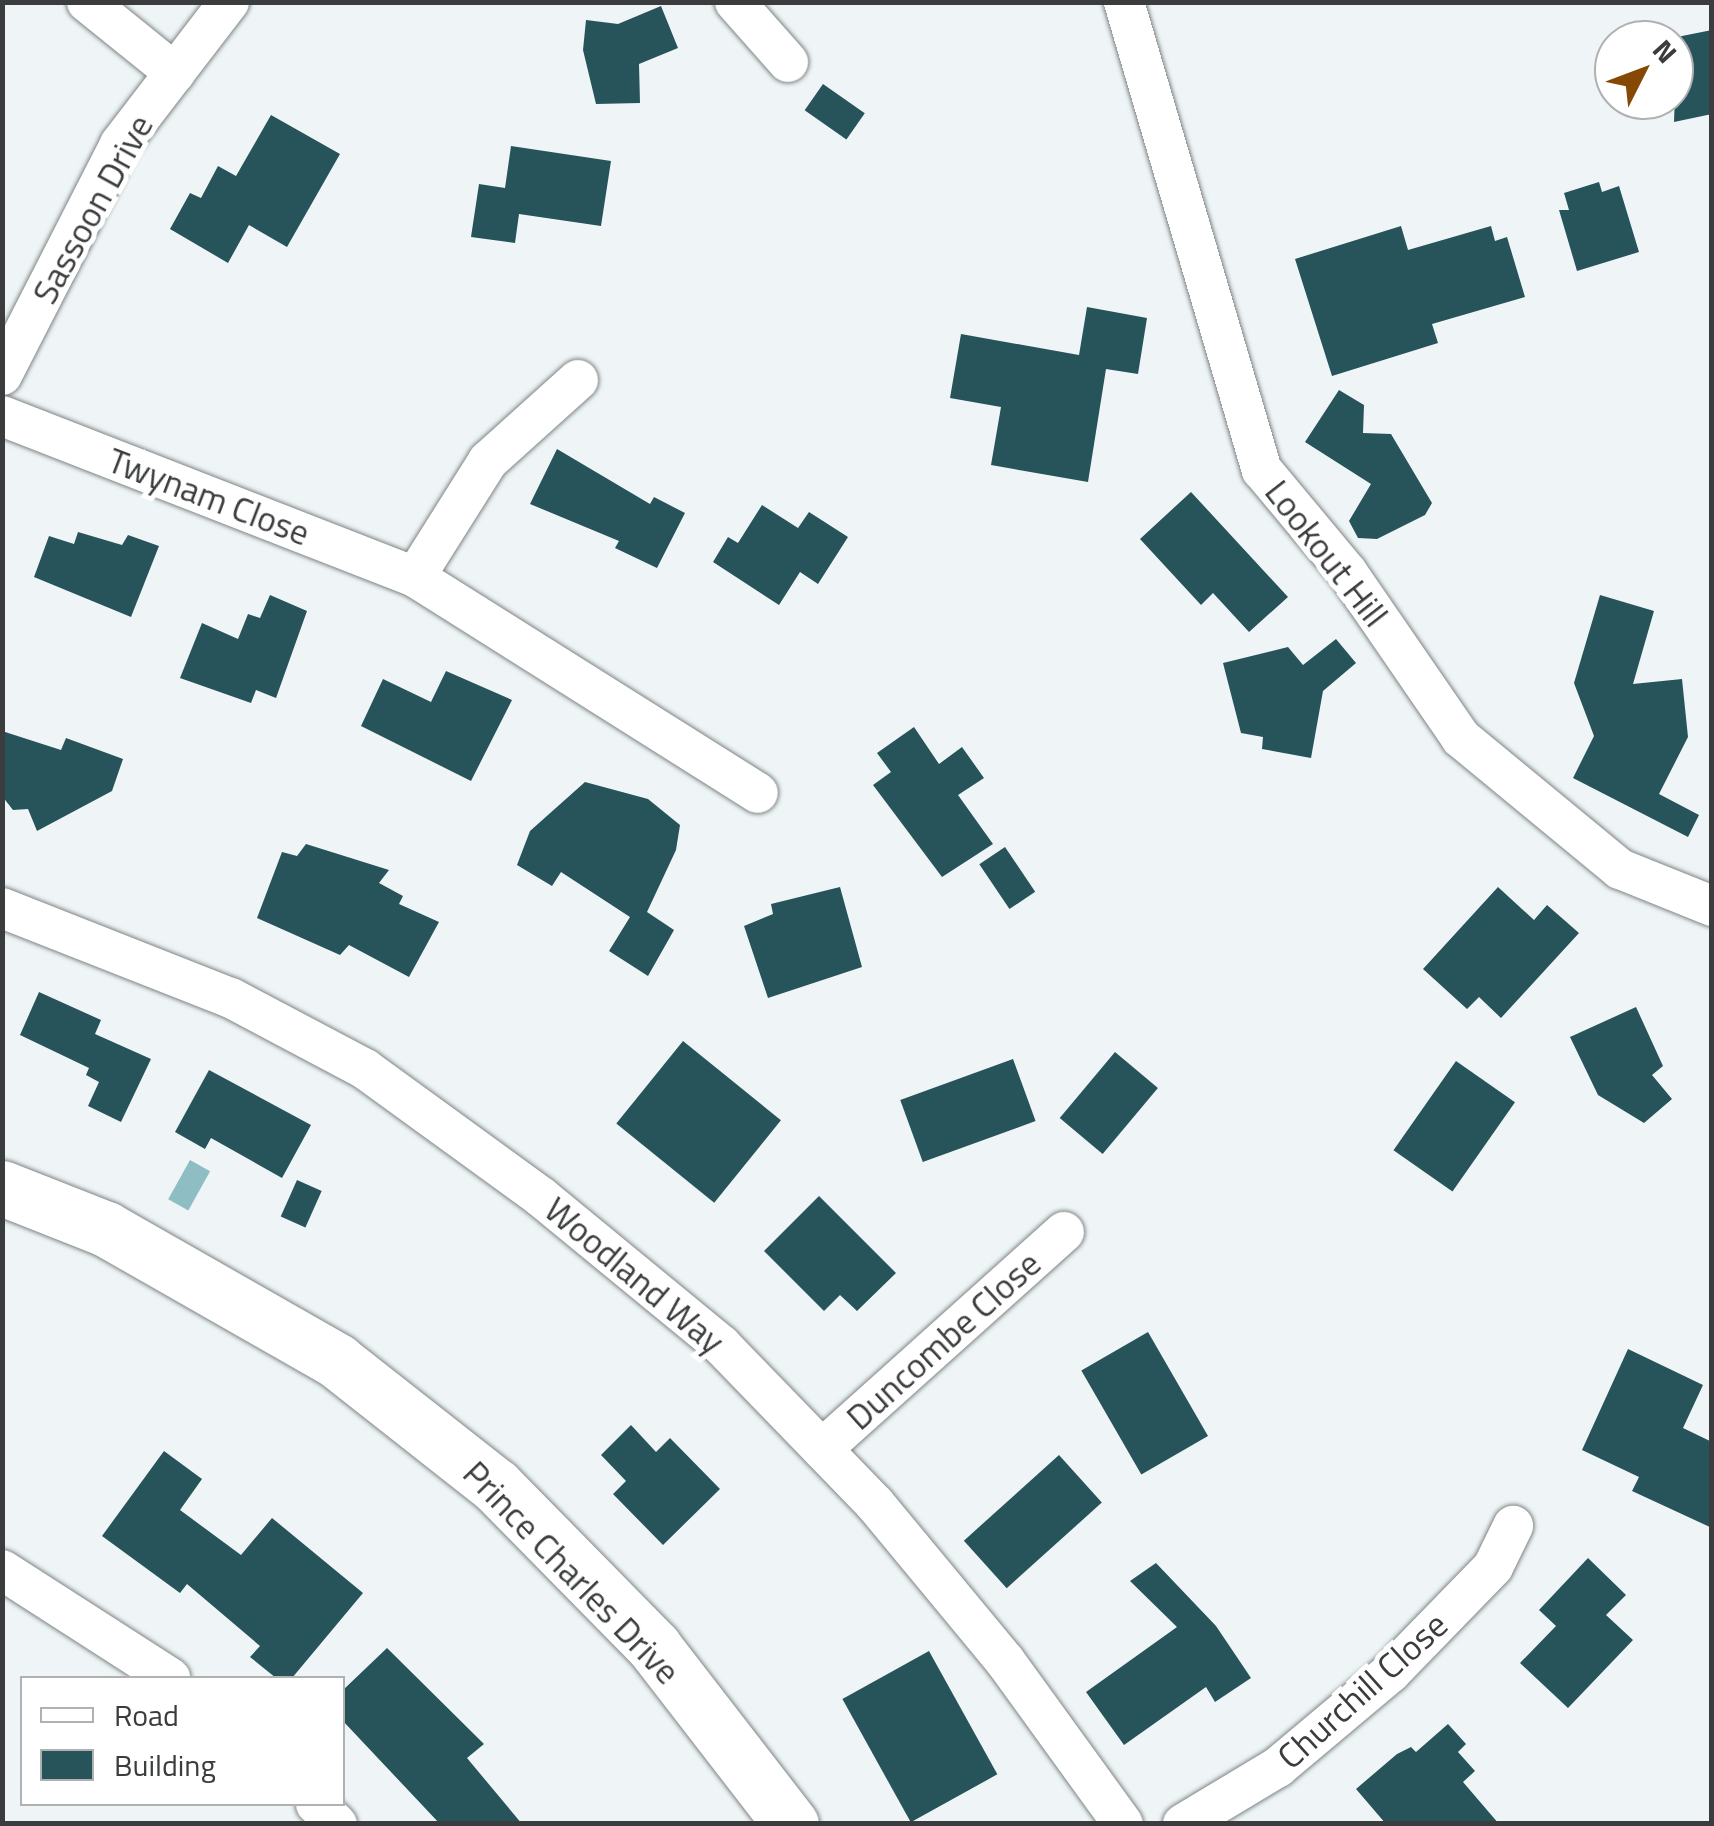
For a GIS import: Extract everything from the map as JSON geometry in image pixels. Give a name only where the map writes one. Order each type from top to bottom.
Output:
[{"type":"highway","name":"Prince Charles Drive","points":[[2,1188],[106,1229],[337,1362],[496,1486],[654,1647],[791,1824]]},
{"type":"street","points":[[87,2],[175,73]]},
{"type":"street","name":"Sassoon Drive","points":[[2,375],[120,144],[229,2]]},
{"type":"street","points":[[735,2],[788,62]]},
{"type":"street","name":"Lookout Hill","points":[[1124,2],[1262,470],[1347,572],[1461,738],[1620,869],[1712,906]]},
{"type":"street","points":[[415,577],[488,461],[578,380]]},
{"type":"street","name":"Twynam Close","points":[[2,416],[415,577],[758,793]]},
{"type":"street","name":"Woodland Way","points":[[2,908],[231,998],[366,1068],[541,1197],[721,1345],[822,1449],[1006,1661],[1123,1824]]},
{"type":"street","name":"Duncombe Close","points":[[822,1449],[1064,1232]]},
{"type":"street","name":"Churchill Close","points":[[1182,1824],[1278,1767],[1390,1672],[1493,1567],[1513,1526]]},
{"type":"street","points":[[2,1570],[167,1676]]},
{"type":"street","points":[[318,1806],[337,1824]]},
{"type":"water","points":[[190,1160],[210,1171],[188,1211],[168,1199]]},
{"type":"building","points":[[661,6],[678,48],[639,64],[640,103],[596,104],[583,50],[586,20],[618,24]]},
{"type":"building","points":[[1712,30],[1712,114],[1694,118],[1694,34]]},
{"type":"building","points":[[823,84],[865,113],[846,139],[805,110]]},
{"type":"building","points":[[271,115],[340,154],[287,247],[249,225],[228,263],[170,229],[190,193],[201,198],[218,166],[236,176]]},
{"type":"building","points":[[511,146],[611,161],[601,226],[519,214],[515,243],[471,237],[479,184],[505,188]]},
{"type":"building","points":[[1599,182],[1602,192],[1619,186],[1639,252],[1577,271],[1559,210],[1569,210],[1564,193]]},
{"type":"building","points":[[1401,226],[1408,250],[1491,226],[1495,241],[1507,237],[1525,297],[1432,324],[1438,343],[1332,376],[1295,259]]},
{"type":"building","points":[[1087,307],[1147,318],[1138,374],[1106,369],[1088,482],[991,465],[1001,407],[950,398],[961,334],[1079,355]]},
{"type":"building","points":[[1339,390],[1364,405],[1363,433],[1391,434],[1432,503],[1425,515],[1377,539],[1358,538],[1349,521],[1371,484],[1305,442]]},
{"type":"building","points":[[557,449],[650,504],[654,497],[685,513],[657,568],[615,548],[619,541],[530,504]]},
{"type":"building","points":[[1191,492],[1288,597],[1249,632],[1213,593],[1201,605],[1140,539]]},
{"type":"building","points":[[762,505],[798,528],[809,512],[848,537],[818,584],[800,572],[779,605],[713,562],[728,537],[738,543]]},
{"type":"building","points":[[78,532],[122,545],[128,535],[159,546],[131,617],[34,577],[49,536],[74,544]]},
{"type":"building","points":[[270,595],[307,611],[276,698],[256,690],[251,703],[180,678],[202,623],[238,639],[248,614],[260,618]]},
{"type":"building","points":[[1600,595],[1654,611],[1633,684],[1682,679],[1688,737],[1659,794],[1699,815],[1688,837],[1573,778],[1594,736],[1574,683]]},
{"type":"building","points":[[1336,639],[1356,663],[1323,691],[1311,758],[1262,749],[1263,737],[1241,733],[1223,663],[1288,647],[1303,665]]},
{"type":"building","points":[[446,671],[512,700],[471,781],[361,726],[383,679],[431,702]]},
{"type":"building","points":[[914,727],[939,764],[962,747],[984,778],[958,795],[993,844],[942,877],[873,785],[891,772],[877,753]]},
{"type":"building","points":[[2,731],[61,750],[66,738],[123,759],[112,791],[37,831],[28,809],[13,810],[2,796]]},
{"type":"building","points":[[585,782],[648,799],[680,825],[676,850],[647,912],[674,930],[648,976],[609,951],[630,917],[561,872],[552,886],[517,865],[530,831]]},
{"type":"building","points":[[306,844],[389,870],[379,883],[403,896],[399,904],[439,922],[409,977],[349,945],[340,955],[257,918],[282,852],[297,856]]},
{"type":"building","points":[[1005,847],[1035,892],[1009,909],[979,864]]},
{"type":"building","points":[[840,887],[862,967],[768,998],[744,926],[773,914],[771,904]]},
{"type":"building","points":[[1498,887],[1534,920],[1547,905],[1579,933],[1501,1018],[1479,997],[1467,1009],[1423,969]]},
{"type":"building","points":[[39,992],[101,1020],[95,1034],[151,1059],[121,1122],[88,1106],[99,1082],[86,1075],[89,1068],[20,1035]]},
{"type":"building","points":[[1636,1007],[1663,1066],[1652,1075],[1672,1099],[1644,1123],[1598,1095],[1570,1037]]},
{"type":"building","points":[[683,1041],[781,1120],[714,1203],[616,1123]]},
{"type":"building","points":[[1115,1052],[1158,1088],[1103,1154],[1060,1118]]},
{"type":"building","points":[[1013,1059],[1036,1121],[923,1162],[900,1100]]},
{"type":"building","points":[[1456,1061],[1515,1102],[1452,1192],[1393,1150]]},
{"type":"building","points":[[209,1070],[311,1125],[282,1178],[211,1138],[205,1149],[175,1132]]},
{"type":"building","points":[[297,1180],[322,1191],[305,1228],[281,1217]]},
{"type":"building","points":[[819,1196],[896,1273],[857,1311],[840,1295],[824,1311],[764,1251]]},
{"type":"building","points":[[1148,1332],[1208,1436],[1141,1474],[1081,1370]]},
{"type":"building","points":[[1628,1349],[1703,1385],[1683,1428],[1712,1442],[1712,1528],[1632,1491],[1639,1477],[1582,1450]]},
{"type":"building","points":[[631,1425],[656,1452],[670,1438],[720,1489],[663,1545],[613,1494],[626,1481],[601,1455]]},
{"type":"building","points":[[164,1451],[202,1479],[180,1510],[241,1555],[272,1518],[363,1593],[294,1676],[274,1676],[250,1657],[260,1646],[187,1584],[180,1593],[102,1536]]},
{"type":"building","points":[[1059,1455],[1102,1503],[1007,1588],[964,1541]]},
{"type":"building","points":[[1588,1558],[1626,1595],[1606,1615],[1633,1640],[1568,1708],[1520,1663],[1556,1626],[1539,1610]]},
{"type":"building","points":[[1156,1563],[1216,1626],[1251,1678],[1215,1702],[1206,1687],[1124,1745],[1086,1692],[1177,1627],[1130,1581]]},
{"type":"building","points":[[387,1648],[484,1744],[467,1758],[522,1824],[440,1824],[345,1723],[345,1688]]},
{"type":"building","points":[[929,1651],[997,1774],[911,1822],[842,1699]]},
{"type":"building","points":[[1448,1724],[1466,1744],[1458,1752],[1475,1771],[1463,1782],[1499,1824],[1386,1824],[1356,1789],[1397,1754],[1411,1747],[1416,1752]]}]
